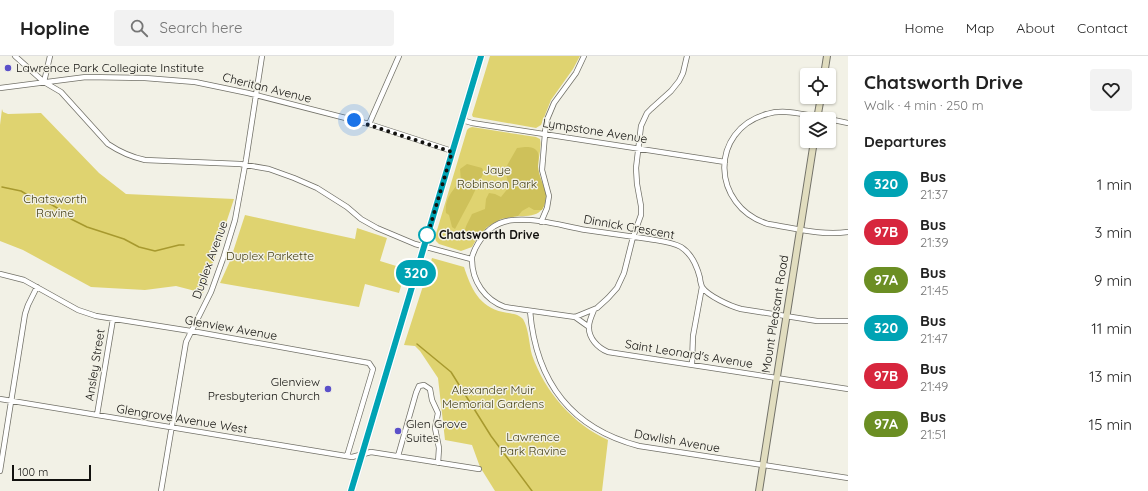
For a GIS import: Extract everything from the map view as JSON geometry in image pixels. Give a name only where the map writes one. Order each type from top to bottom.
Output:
[{"type":"main road","points":[[350,491],[481,56]]},
{"type":"main road","points":[[826,66],[827,56]]},
{"type":"main road","points":[[826,66],[831,56]]},
{"type":"main road","name":"Mount Pleasant Road","points":[[759,491],[813,148]]},
{"type":"street","points":[[14,56],[44,82],[61,92],[108,144],[116,150],[132,157],[145,160],[245,165],[269,169],[308,184],[339,202],[368,224],[424,247],[471,259],[476,281],[488,298],[499,305],[575,317],[594,310],[611,295],[626,268],[641,211],[636,173],[640,129],[644,119],[655,104],[676,86],[683,73],[687,56]]},
{"type":"street","points":[[44,82],[50,56]]},
{"type":"street","name":"Duplex Avenue","points":[[161,491],[186,342],[210,292],[224,256],[235,219],[262,56]]},
{"type":"street","points":[[369,124],[399,56]]},
{"type":"street","points":[[541,222],[547,208],[549,196],[542,170],[546,122],[551,108],[561,91],[576,74],[584,56]]},
{"type":"street","name":"Cheritan Avenue","points":[[0,88],[86,77],[145,78],[207,84],[369,124],[452,152]]},
{"type":"street","points":[[800,115],[778,112],[769,113],[760,116],[744,126],[735,136],[728,148],[725,162],[725,175],[728,188],[734,201],[744,212],[759,221],[768,224],[828,233],[848,232]]},
{"type":"street","name":"Lympstone Avenue","points":[[462,120],[472,123],[725,162]]},
{"type":"street","points":[[836,121],[848,123]]},
{"type":"street","name":"Dinnick Crescent","points":[[471,259],[481,238],[502,222],[516,220],[541,222],[668,242],[681,247],[688,253],[695,263],[702,287]]},
{"type":"street","name":"Glenview Avenue","points":[[0,274],[24,280],[78,310],[96,316],[369,362],[373,369],[347,456]]},
{"type":"street","points":[[0,471],[25,314],[37,287]]},
{"type":"street","points":[[692,364],[693,336],[702,287],[733,307],[827,322],[848,321]]},
{"type":"street","points":[[589,327],[594,310]]},
{"type":"street","name":"Dawlish Avenue","points":[[530,311],[535,346],[547,378],[568,406],[592,426],[606,434],[639,446],[848,478]]},
{"type":"street","name":"Saint Leonard's Avenue","points":[[575,317],[589,327],[595,343],[608,352],[848,389]]},
{"type":"street","name":"Ansley Street","points":[[96,415],[113,319]]},
{"type":"street","points":[[398,456],[416,393],[420,386],[426,386],[430,389],[432,400],[438,413],[435,428],[439,448],[438,463]]},
{"type":"street","name":"Glengrove Avenue West","points":[[0,400],[352,457],[372,452],[479,469]]},
{"type":"green space","points":[[490,56],[580,56],[573,69],[551,100],[541,125],[536,128],[473,117],[472,115]]},
{"type":"green space","name":"Chatsworth Ravine","points":[[2,109],[3,112],[8,114],[41,113],[99,173],[126,194],[234,199],[203,293],[176,286],[145,290],[91,287],[23,250],[0,241],[0,125]]},
{"type":"green space","name":"Jaye Robinson Park","points":[[472,127],[536,137],[540,139],[541,146],[538,167],[545,192],[545,200],[543,207],[534,215],[506,217],[495,221],[483,231],[472,247],[461,251],[439,244],[435,237],[467,130]]},
{"type":"green space","name":"Duplex Parkette","points":[[245,215],[355,239],[357,228],[387,238],[380,261],[406,269],[399,293],[365,284],[359,307],[220,283],[230,261]]},
{"type":"green space","name":"Alexander Muir Memorial Gardens","points":[[432,258],[464,267],[473,289],[482,301],[488,306],[516,315],[523,319],[528,332],[532,355],[544,382],[572,416],[595,433],[608,440],[602,491],[495,491],[480,467],[472,445],[445,440],[438,378],[415,346],[404,345]]},
{"type":"shaded area","points":[[530,147],[537,151],[539,158],[538,170],[546,194],[542,210],[534,210],[529,207],[522,211],[518,216],[501,219],[487,227],[477,238],[469,241],[466,240],[465,230],[472,214],[485,209],[486,199],[489,193],[501,197],[509,187],[505,169],[517,148]]},
{"type":"shaded area","points":[[467,164],[482,168],[484,172],[455,229],[452,227],[449,215],[446,213],[446,204],[452,191],[461,181],[460,169]]},
{"type":"waterway","points":[[2,187],[21,191],[36,200],[47,202],[59,209],[71,219],[87,227],[124,239],[139,247],[155,251],[184,245]]},
{"type":"waterway","points":[[417,344],[451,372],[491,436],[532,491]]},
{"type":"bus line","name":"320","points":[[351,491],[394,342],[481,56]]},
{"type":"place","name":"Lawrence Park Collegiate Institute","points":[[8,68]]},
{"type":"place","name":"Chatsworth Drive","points":[[427,235]]},
{"type":"place","name":"Glenview Presbyterian Church","points":[[328,389]]},
{"type":"place","name":"Glen Grove Suites","points":[[398,431]]},
{"type":"route","points":[[354,120],[452,152],[427,237],[427,235]]},
{"type":"park label","name":"Lawrence Park Ravine","points":[[533,444]]}]
